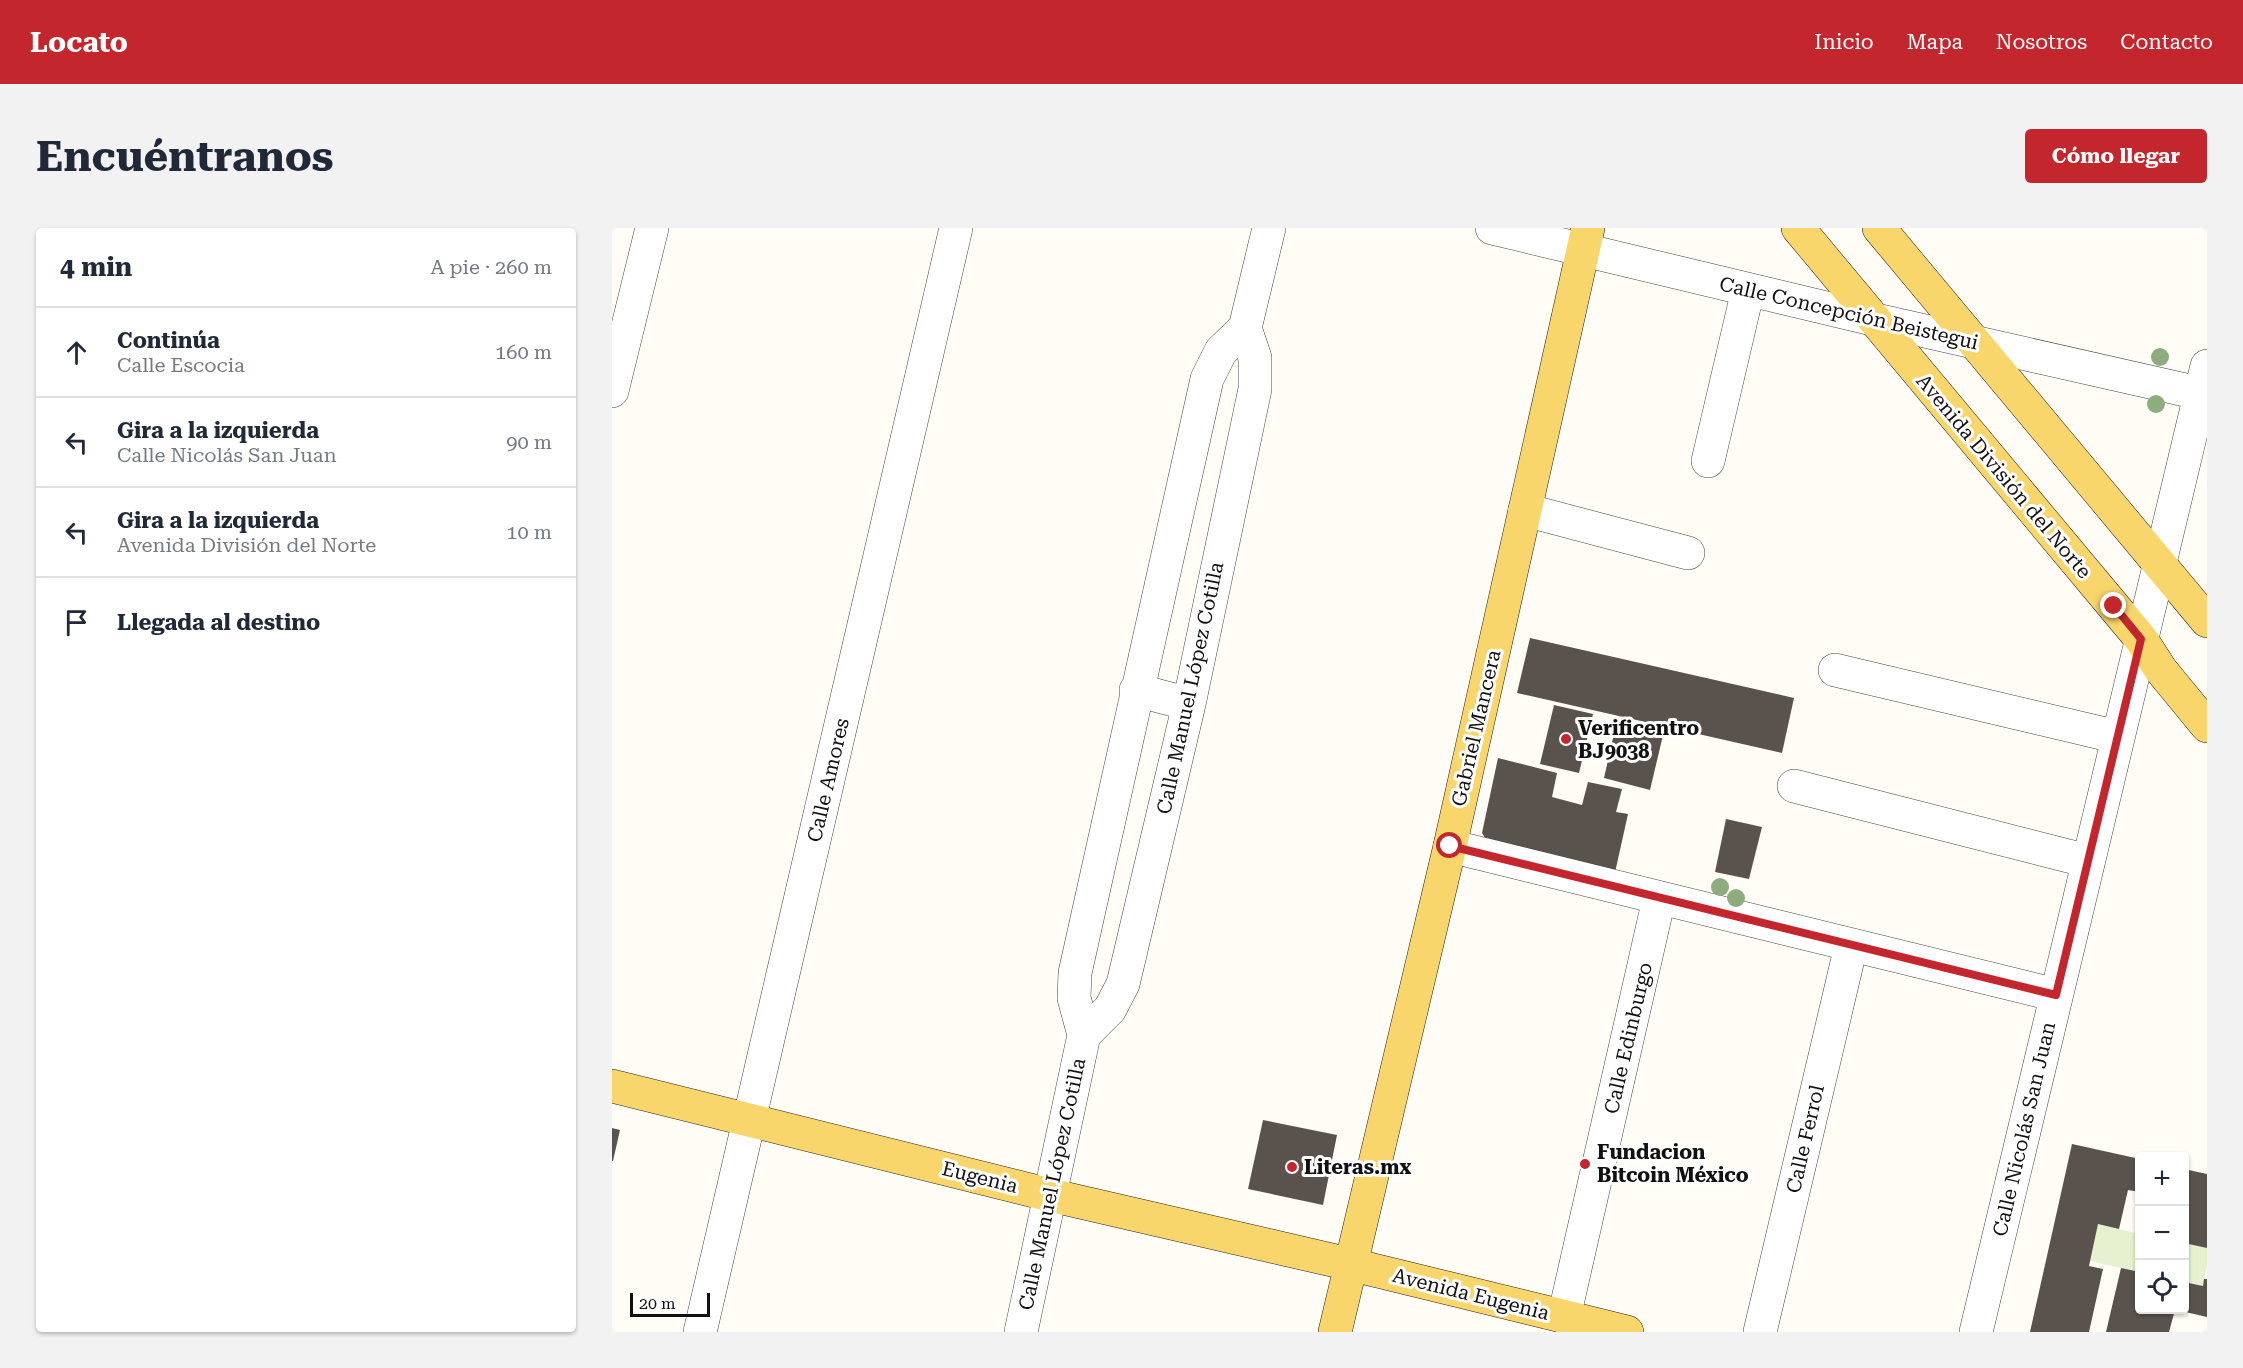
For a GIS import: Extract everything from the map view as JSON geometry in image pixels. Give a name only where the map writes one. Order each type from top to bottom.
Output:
[{"type":"main road","name":"Avenida División del Norte","points":[[1798,228],[2141,639],[2161,670],[2207,726]]},
{"type":"main road","points":[[1879,228],[2207,621]]},
{"type":"main road","name":"Gabriel Mancera","points":[[1335,1332],[1349,1264],[1450,846],[1586,239]]},
{"type":"main road","name":"Eugenia","points":[[612,1086],[1050,1195],[1349,1264]]},
{"type":"main road","name":"Avenida Eugenia","points":[[1349,1264],[1627,1332]]},
{"type":"street","points":[[612,391],[652,228]]},
{"type":"street","name":"Calle Amores","points":[[700,1332],[956,228]]},
{"type":"street","points":[[1245,328],[1269,228]]},
{"type":"street","name":"Calle Concepción Beistegui","points":[[1492,228],[1586,239],[1748,290],[1972,342],[2205,385]]},
{"type":"street","points":[[1708,461],[1748,290]]},
{"type":"street","name":"Calle Manuel López Cotilla","points":[[1021,1332],[1084,1035],[1074,998],[1075,973],[1136,690],[1207,379],[1221,351],[1245,328],[1256,357],[1255,389],[1188,704],[1123,984],[1110,1009],[1084,1035]]},
{"type":"street","name":"Calle Nicolás San Juan","points":[[1976,1332],[2159,564],[2205,385]]},
{"type":"street","points":[[1524,510],[1688,553]]},
{"type":"street","points":[[1835,670],[2118,737]]},
{"type":"street","points":[[1136,690],[1188,704]]},
{"type":"street","points":[[1794,786],[2088,861]]},
{"type":"street","points":[[1450,846],[2056,995]]},
{"type":"street","name":"Calle Edinburgo","points":[[1564,1317],[1659,899]]},
{"type":"street","name":"Calle Ferrol","points":[[1760,1332],[1851,946]]},
{"type":"green space","points":[[2098,1224],[2135,1233],[2135,1271],[2090,1261]]},
{"type":"green space","points":[[2189,1244],[2207,1248],[2207,1266],[2203,1286],[2189,1283]]},
{"type":"building","points":[[1530,638],[1794,698],[1782,753],[1517,693]]},
{"type":"building","name":"Verificentro BJ9038","points":[[1554,705],[1593,714],[1579,773],[1540,764]]},
{"type":"building","points":[[1617,720],[1664,731],[1650,790],[1604,778]]},
{"type":"building","points":[[1498,758],[1557,773],[1552,797],[1582,805],[1588,782],[1622,789],[1616,812],[1628,814],[1614,877],[1491,848],[1482,833]]},
{"type":"building","points":[[1726,819],[1762,827],[1749,879],[1715,872]]},
{"type":"building","name":"Literas.mx","points":[[1263,1120],[1337,1135],[1323,1205],[1248,1189]]},
{"type":"building","points":[[612,1128],[620,1130],[613,1161],[612,1161]]},
{"type":"building","points":[[2072,1144],[2135,1158],[2135,1191],[2128,1190],[2119,1229],[2098,1224],[2089,1266],[2103,1269],[2089,1332],[2030,1332]]},
{"type":"building","points":[[2189,1170],[2207,1174],[2207,1248],[2189,1244]]},
{"type":"building","points":[[2121,1268],[2135,1271],[2135,1314],[2174,1314],[2169,1332],[2106,1332]]},
{"type":"building","points":[[2204,1279],[2207,1279],[2207,1317],[2189,1313],[2189,1283],[2203,1286]]},
{"type":"place","name":"Verificentro BJ9038","points":[[1566,739]]},
{"type":"place","name":"Fundacion Bitcoin México","points":[[1585,1164]]},
{"type":"place","name":"Literas.mx","points":[[1292,1167]]},
{"type":"route","points":[[1450,846],[2056,995],[2141,639],[2114,606]]}]
